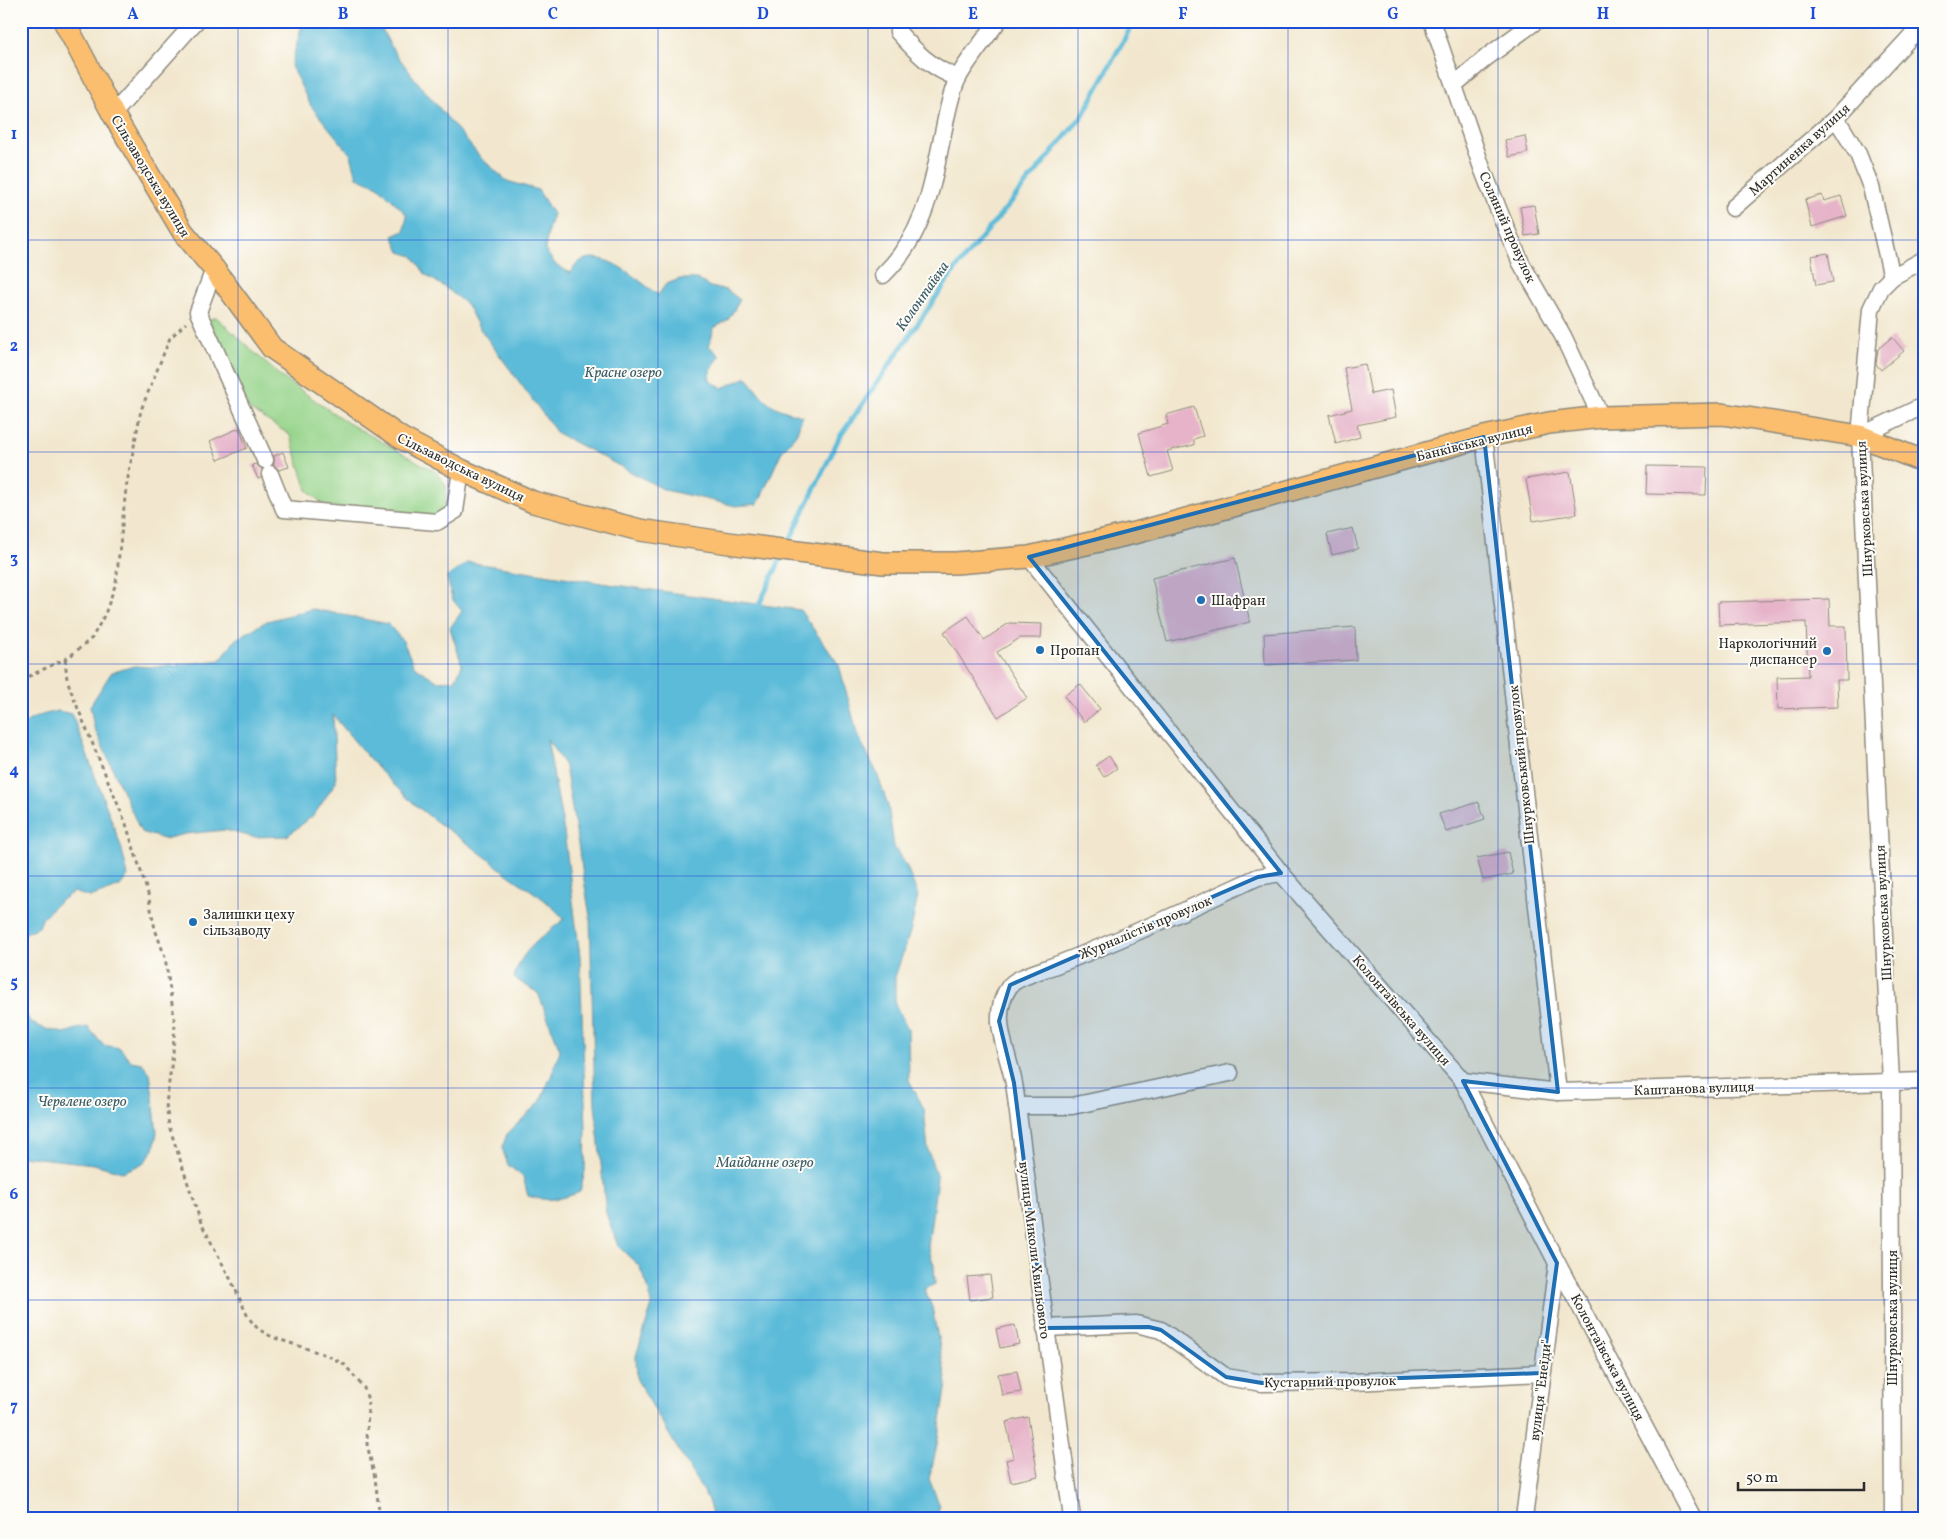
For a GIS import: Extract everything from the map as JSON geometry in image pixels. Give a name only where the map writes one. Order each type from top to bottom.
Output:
[{"type":"main road","name":"Сільзаводська вулиця","points":[[64,21],[113,114],[183,232],[272,348],[401,438],[461,470],[533,502],[640,530],[883,563],[956,563],[1029,558]]},
{"type":"main road","name":"Банківська вулиця","points":[[1029,558],[1148,529],[1484,438],[1549,423],[1601,417],[1722,414],[1860,436],[1925,462]]},
{"type":"street","points":[[113,114],[196,21]]},
{"type":"street","points":[[885,21],[898,27],[928,63],[958,78]]},
{"type":"street","points":[[883,274],[894,264],[905,249],[930,199],[947,112],[958,78],[998,21]]},
{"type":"street","name":"Соляний провулок","points":[[1432,21],[1482,168],[1521,263],[1563,336],[1601,417]]},
{"type":"street","points":[[1454,86],[1486,57],[1536,21]]},
{"type":"street","name":"Мартиненка вулиця","points":[[1733,208],[1836,118],[1925,21]]},
{"type":"street","points":[[1836,118],[1858,154],[1871,187],[1892,276],[1925,259]]},
{"type":"street","points":[[214,270],[198,312],[268,467],[284,509],[437,522],[455,511],[461,470]]},
{"type":"street","name":"Шнурковська вулиця","points":[[1892,276],[1881,288],[1871,309],[1860,436],[1891,1082],[1893,1518]]},
{"type":"street","points":[[1860,436],[1925,405]]},
{"type":"street","name":"Шнурковський провулок","points":[[1484,438],[1558,1092]]},
{"type":"street","name":"Колонтаївська вулиця","points":[[1029,558],[1281,873],[1463,1081],[1693,1518]]},
{"type":"street","name":"Журналістів провулок","points":[[1010,986],[1023,978],[1077,957],[1258,878],[1281,873]]},
{"type":"street","name":"вулиця Миколи Хвильового","points":[[1010,986],[1002,1000],[999,1021],[1014,1083],[1045,1328],[1072,1518]]},
{"type":"street","points":[[1017,1106],[1072,1106],[1230,1073]]},
{"type":"street","name":"Каштанова вулиця","points":[[1463,1081],[1558,1092],[1925,1081]]},
{"type":"street","name":"вулиця \"Енеїди\"","points":[[1524,1518],[1558,1263]]},
{"type":"street","name":"Кустарний провулок","points":[[1045,1328],[1136,1324],[1161,1330],[1226,1377],[1262,1383],[1353,1382],[1542,1373]]},
{"type":"path","points":[[21,680],[65,660],[92,638],[105,614],[116,583],[126,488],[141,410],[170,338],[198,312]]},
{"type":"path","points":[[65,660],[67,679],[74,699],[126,824],[148,894],[155,929],[165,957],[175,1024],[166,1104],[169,1126],[201,1223],[248,1317],[258,1328],[272,1337],[326,1355],[344,1364],[364,1388],[368,1400],[367,1444],[375,1478],[380,1518]]},
{"type":"highlighted area","points":[[1484,437],[1558,1092],[1463,1081],[1557,1263],[1542,1373],[1262,1383],[1226,1377],[1161,1330],[1149,1327],[1045,1328],[1014,1083],[999,1021],[1010,985],[1258,877],[1281,873],[1029,557]]},
{"type":"green space","points":[[216,317],[280,376],[348,423],[436,472],[446,485],[445,512],[436,518],[325,506],[307,490],[290,435],[249,409],[208,320]]},
{"type":"water","name":"Красне озеро","points":[[303,21],[374,21],[380,26],[393,50],[415,79],[481,158],[507,181],[538,190],[553,214],[545,250],[555,264],[570,273],[581,261],[590,258],[601,259],[622,268],[658,295],[666,284],[680,279],[697,279],[710,287],[727,290],[740,300],[728,320],[714,328],[709,346],[720,356],[712,368],[709,380],[722,388],[747,377],[764,399],[775,407],[802,416],[797,433],[781,453],[758,504],[736,506],[665,490],[557,433],[478,326],[467,305],[426,275],[413,256],[400,252],[393,236],[404,231],[407,215],[378,186],[357,177],[351,155],[311,106],[291,66]]},
{"type":"water","name":"Майданне озеро","points":[[468,562],[608,584],[800,610],[839,665],[858,736],[876,771],[888,805],[894,847],[907,867],[918,896],[911,929],[895,977],[895,1004],[908,1030],[909,1080],[924,1109],[928,1150],[937,1178],[928,1247],[934,1265],[935,1284],[924,1289],[932,1307],[947,1384],[929,1479],[940,1506],[935,1518],[713,1518],[708,1500],[637,1380],[636,1356],[652,1305],[647,1284],[639,1266],[618,1246],[606,1213],[595,1104],[590,916],[565,766],[547,739],[564,832],[580,956],[586,1128],[585,1171],[580,1192],[566,1197],[542,1199],[528,1196],[523,1177],[508,1165],[502,1148],[507,1134],[540,1102],[560,1050],[538,993],[514,978],[521,960],[527,952],[564,919],[537,894],[439,824],[405,796],[333,715],[336,782],[314,815],[287,836],[253,837],[225,830],[185,834],[164,839],[141,832],[94,727],[90,706],[111,673],[134,666],[154,667],[220,660],[236,639],[267,621],[313,609],[388,624],[403,641],[414,666],[437,681],[455,680],[462,665],[450,628],[462,611],[452,599],[447,577]]},
{"type":"water","points":[[58,711],[72,714],[121,846],[128,876],[120,886],[90,897],[73,892],[56,904],[42,919],[39,927],[21,935],[21,727],[33,718]]},
{"type":"water","name":"Червлене озеро","points":[[21,1006],[31,1023],[46,1029],[64,1033],[88,1027],[103,1045],[120,1048],[131,1061],[142,1063],[150,1073],[157,1132],[154,1149],[143,1164],[122,1172],[94,1164],[21,1156]]},
{"type":"building","points":[[1525,136],[1528,153],[1509,157],[1505,140]]},
{"type":"building","points":[[1822,195],[1824,201],[1841,196],[1847,216],[1812,227],[1805,200]]},
{"type":"building","points":[[1534,205],[1539,234],[1525,236],[1520,207]]},
{"type":"building","points":[[1828,253],[1833,282],[1816,285],[1811,256]]},
{"type":"building","points":[[1892,337],[1904,351],[1881,370],[1876,364],[1878,349]]},
{"type":"building","points":[[1365,364],[1371,394],[1391,390],[1396,417],[1357,425],[1360,437],[1336,444],[1329,415],[1352,409],[1344,368]]},
{"type":"building","points":[[1194,407],[1203,436],[1194,439],[1194,445],[1167,451],[1173,471],[1151,477],[1139,433],[1168,424],[1166,415]]},
{"type":"building","points":[[239,428],[247,448],[218,460],[210,441]]},
{"type":"building","points":[[283,452],[289,467],[279,470],[274,465],[274,456]]},
{"type":"building","points":[[256,464],[262,469],[261,478],[258,479],[252,465]]},
{"type":"building","points":[[1647,466],[1707,467],[1706,495],[1646,494]]},
{"type":"building","points":[[1570,472],[1577,514],[1533,521],[1526,479]]},
{"type":"building","points":[[1353,528],[1358,549],[1332,555],[1327,534]]},
{"type":"building","name":"Шафран","points":[[1235,558],[1250,622],[1167,642],[1152,578]]},
{"type":"building","name":"Наркологічний диспансер","points":[[1829,599],[1830,626],[1846,626],[1847,680],[1837,680],[1838,707],[1778,709],[1777,677],[1808,676],[1806,622],[1719,625],[1718,602]]},
{"type":"building","points":[[968,616],[984,640],[1009,623],[1042,624],[1041,638],[1020,638],[997,652],[1027,698],[998,717],[944,632]]},
{"type":"building","points":[[1355,627],[1356,660],[1265,665],[1264,634]]},
{"type":"building","points":[[1080,684],[1100,709],[1084,722],[1064,696]]},
{"type":"building","points":[[1109,756],[1117,768],[1104,777],[1096,765]]},
{"type":"building","points":[[1479,802],[1485,819],[1446,832],[1439,814]]},
{"type":"building","points":[[1508,852],[1513,874],[1483,880],[1477,858]]},
{"type":"building","points":[[990,1275],[993,1297],[970,1300],[967,1277]]},
{"type":"building","points":[[1015,1325],[1019,1344],[1000,1348],[996,1329]]},
{"type":"building","points":[[1017,1371],[1021,1392],[1002,1395],[998,1374]]},
{"type":"building","points":[[1028,1417],[1038,1476],[1011,1482],[1006,1460],[1014,1458],[1006,1422]]},
{"type":"waterway","name":"Колонтаївка","points":[[787,546],[839,438],[954,271],[1083,115],[1134,21]]},
{"type":"waterway","name":"Колонтаївка","points":[[755,607],[759,605],[782,556]]},
{"type":"place","name":"Шафран","points":[[1201,600]]},
{"type":"place","name":"Пропан","points":[[1040,650]]},
{"type":"place","name":"Наркологічний диспансер","points":[[1827,651]]},
{"type":"place","name":"Залишки цеху сільзаводу","points":[[193,922]]}]
